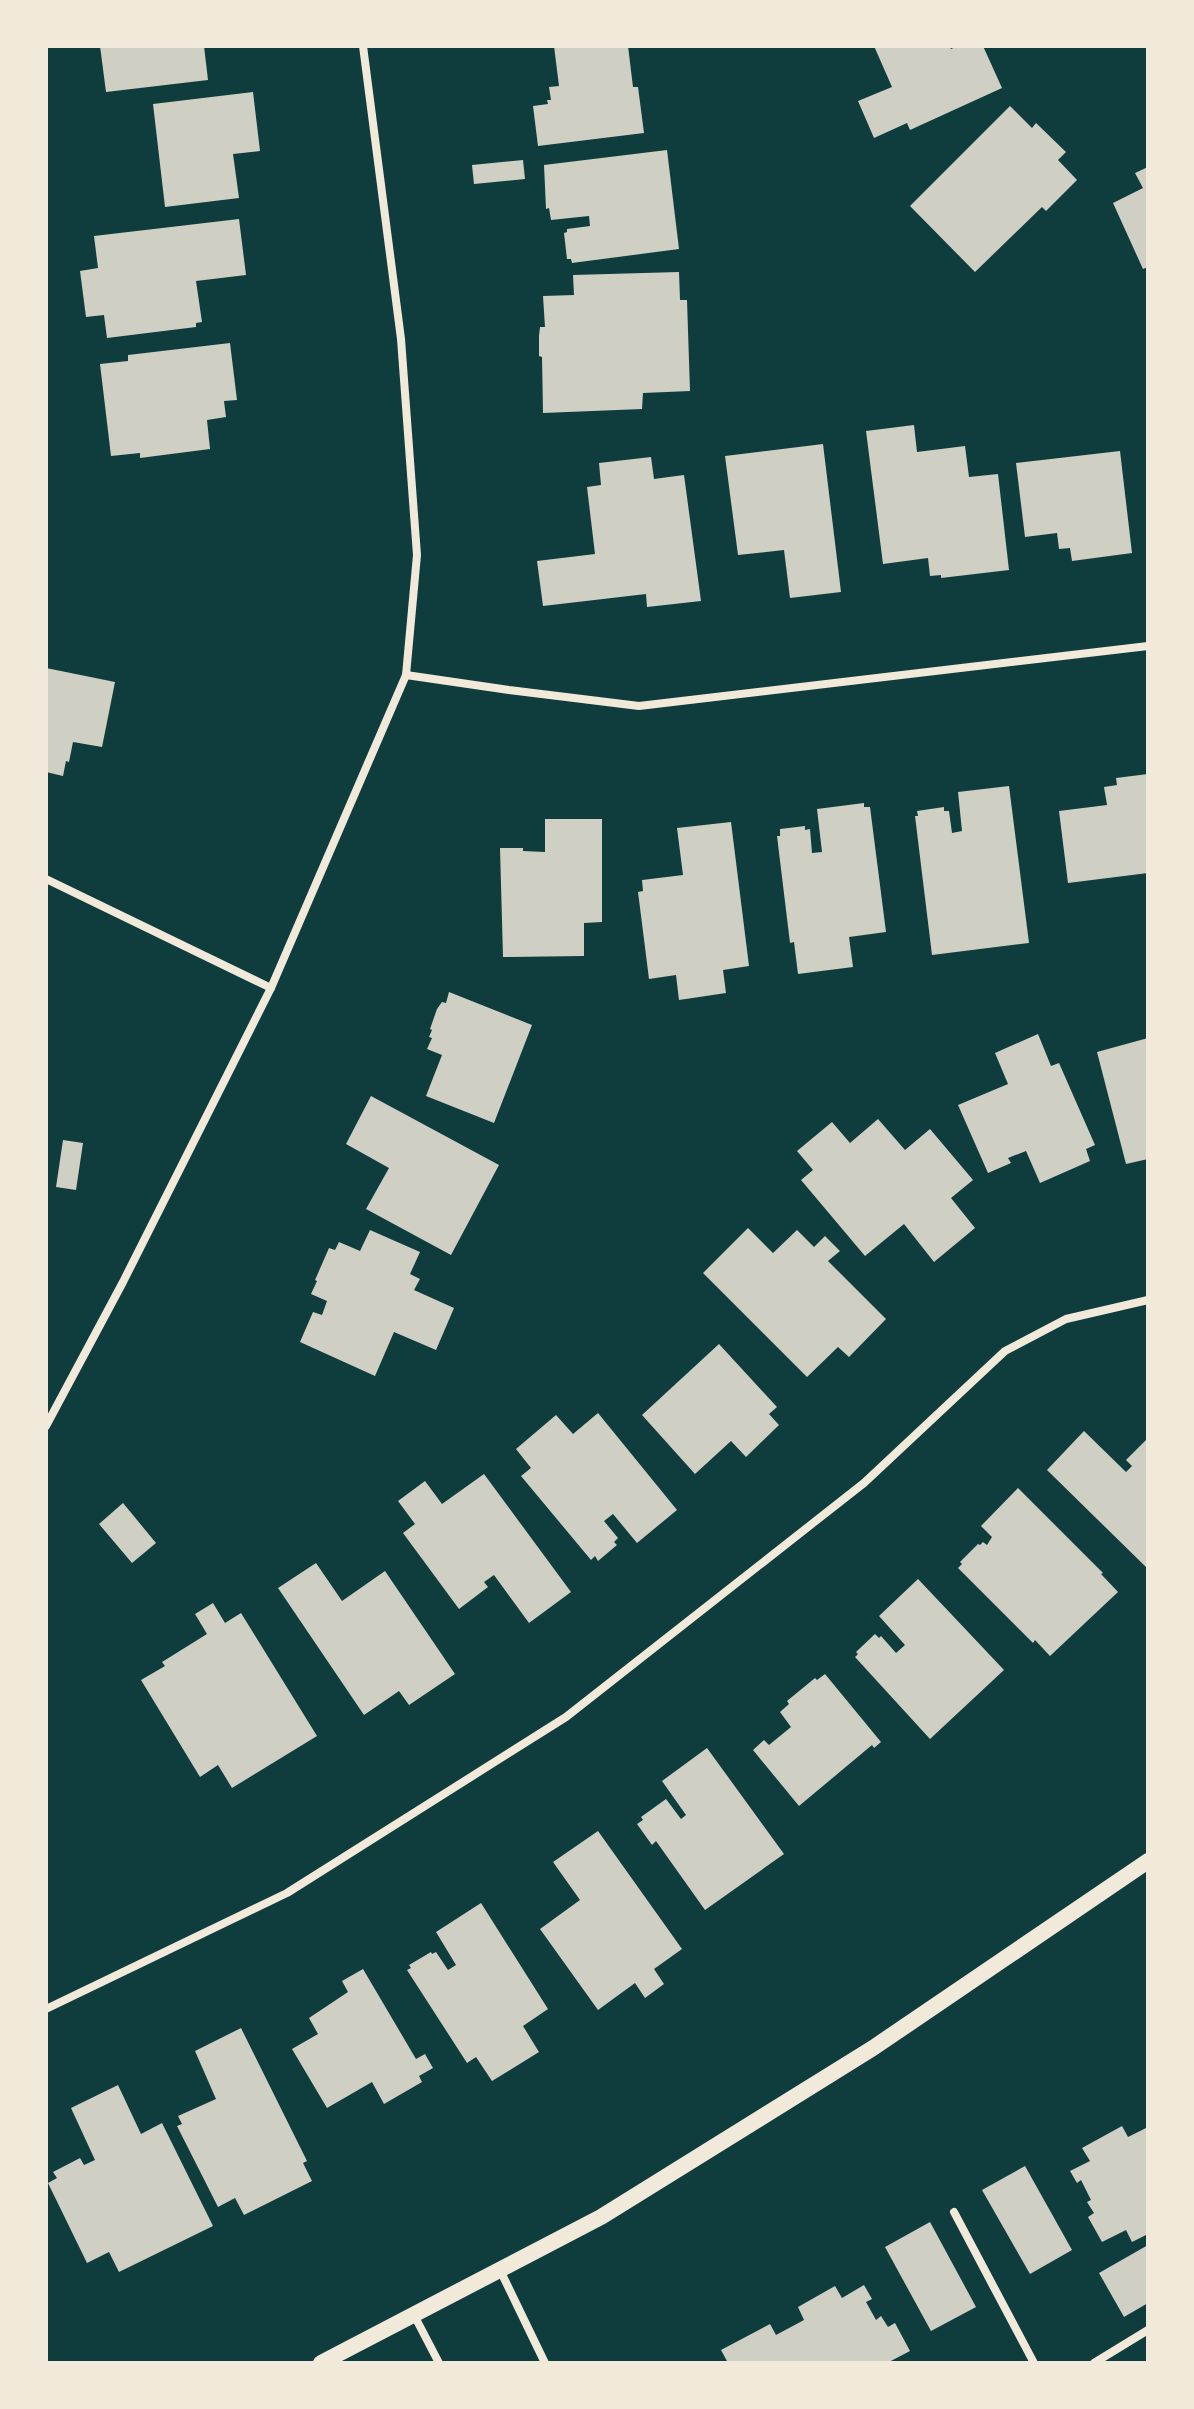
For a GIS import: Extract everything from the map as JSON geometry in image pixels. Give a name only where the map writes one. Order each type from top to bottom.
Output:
[{"type":"main road","points":[[321,2363],[601,2217],[860,2056],[1148,1861]]},
{"type":"street","points":[[46,1426],[123,1282],[271,988],[406,675],[416,540],[401,339],[363,46]]},
{"type":"street","points":[[406,675],[639,706],[1148,646]]},
{"type":"street","points":[[46,879],[271,988]]},
{"type":"street","points":[[46,2009],[287,1893],[566,1717],[864,1483],[1005,1351],[1066,1319],[1148,1300]]},
{"type":"street","points":[[954,2212],[1034,2363]]},
{"type":"street","points":[[500,2270],[545,2363]]},
{"type":"street","points":[[413,2315],[439,2363]]},
{"type":"street","points":[[1094,2363],[1148,2330]]},
{"type":"building","points":[[100,46],[204,46],[208,80],[106,92]]},
{"type":"building","points":[[554,46],[628,46],[633,87],[638,87],[644,133],[538,146],[533,106],[548,104],[547,100],[551,100],[549,87],[559,86]]},
{"type":"building","points":[[874,46],[949,46],[951,49],[983,46],[1002,88],[910,130],[907,123],[874,138],[858,101],[892,87]]},
{"type":"building","points":[[253,92],[260,151],[233,154],[239,198],[165,207],[153,104]]},
{"type":"building","points":[[1010,106],[1032,128],[1036,123],[1066,152],[1058,160],[1077,180],[1046,211],[1042,207],[975,272],[910,206]]},
{"type":"building","points":[[667,150],[679,249],[572,263],[571,259],[567,259],[564,233],[567,229],[590,226],[589,216],[551,220],[549,208],[546,209],[544,165]]},
{"type":"building","points":[[523,160],[525,179],[474,184],[472,165]]},
{"type":"building","points":[[1148,167],[1148,267],[1143,269],[1113,203],[1143,188],[1135,173]]},
{"type":"building","points":[[239,219],[246,275],[196,281],[202,322],[196,323],[196,327],[107,338],[104,315],[86,317],[80,271],[98,268],[94,236]]},
{"type":"building","points":[[679,272],[680,300],[687,300],[690,391],[643,393],[642,409],[543,413],[539,336],[540,327],[545,327],[543,296],[574,295],[573,275]]},
{"type":"building","points":[[230,343],[237,400],[224,401],[226,417],[207,420],[210,449],[140,458],[140,453],[111,456],[100,364],[128,361],[128,355]]},
{"type":"building","points":[[914,425],[917,452],[965,446],[969,477],[998,474],[1009,570],[941,578],[941,575],[930,576],[928,558],[883,564],[866,431]]},
{"type":"building","points":[[823,444],[841,592],[790,598],[784,550],[738,555],[725,456]]},
{"type":"building","points":[[1120,451],[1132,553],[1072,561],[1070,548],[1059,549],[1057,533],[1025,537],[1016,463]]},
{"type":"building","points":[[651,457],[654,479],[684,475],[701,601],[647,607],[646,594],[543,606],[537,561],[595,554],[587,487],[601,485],[599,463]]},
{"type":"building","points":[[46,668],[115,682],[102,747],[73,742],[63,776],[46,772]]},
{"type":"building","points":[[1148,774],[1148,873],[1068,883],[1059,811],[1107,805],[1104,787],[1117,785],[1116,778]]},
{"type":"building","points":[[1009,786],[1029,943],[932,955],[915,816],[918,816],[917,811],[944,807],[944,811],[949,811],[952,833],[962,831],[958,792]]},
{"type":"building","points":[[864,803],[864,807],[870,807],[886,932],[849,937],[853,967],[798,974],[794,942],[790,943],[777,836],[780,836],[780,829],[805,826],[805,830],[810,829],[812,853],[822,852],[817,809]]},
{"type":"building","points":[[545,819],[602,819],[602,922],[584,923],[584,956],[503,957],[500,848],[545,852]]},
{"type":"building","points":[[731,822],[749,966],[723,970],[726,993],[679,1000],[676,975],[649,979],[638,892],[643,891],[642,880],[683,875],[677,828]]},
{"type":"building","points":[[449,992],[532,1025],[494,1123],[426,1096],[442,1055],[427,1049],[432,1038],[429,1037],[430,1029],[437,1009],[442,1002],[446,1003]]},
{"type":"building","points":[[1038,1034],[1051,1066],[1059,1063],[1095,1145],[1086,1149],[1090,1161],[1040,1183],[1026,1151],[1008,1158],[1011,1163],[988,1173],[958,1105],[1008,1084],[995,1053]]},
{"type":"building","points":[[1148,1038],[1148,1159],[1126,1164],[1097,1052]]},
{"type":"building","points":[[371,1096],[499,1165],[451,1255],[366,1209],[389,1168],[346,1144]]},
{"type":"building","points":[[878,1119],[905,1150],[930,1129],[973,1180],[951,1198],[975,1228],[934,1262],[904,1224],[865,1256],[801,1180],[813,1170],[797,1151],[832,1122],[850,1143]]},
{"type":"building","points":[[63,1140],[83,1143],[76,1190],[56,1187]]},
{"type":"building","points":[[748,1228],[773,1253],[797,1230],[814,1247],[825,1236],[840,1251],[828,1261],[886,1319],[849,1357],[838,1347],[807,1377],[703,1273]]},
{"type":"building","points":[[370,1230],[420,1252],[410,1274],[420,1279],[414,1290],[454,1308],[436,1350],[394,1332],[375,1376],[300,1342],[313,1312],[322,1315],[327,1301],[311,1294],[329,1248],[335,1250],[339,1242],[360,1251]]},
{"type":"building","points":[[719,1344],[777,1407],[769,1414],[779,1425],[746,1457],[731,1441],[695,1474],[642,1415]]},
{"type":"building","points":[[598,1413],[677,1510],[637,1543],[613,1514],[604,1521],[618,1538],[614,1542],[617,1545],[598,1561],[595,1556],[591,1560],[521,1476],[531,1468],[516,1449],[556,1415],[573,1434]]},
{"type":"building","points":[[1084,1431],[1126,1472],[1132,1466],[1126,1460],[1148,1438],[1148,1569],[1047,1470]]},
{"type":"building","points":[[484,1474],[571,1592],[529,1623],[494,1575],[484,1582],[488,1587],[459,1609],[403,1533],[415,1524],[398,1501],[425,1481],[442,1504]]},
{"type":"building","points":[[1018,1488],[1118,1592],[1050,1656],[958,1568],[978,1544],[983,1542],[987,1545],[992,1537],[981,1526]]},
{"type":"building","points":[[123,1503],[156,1543],[132,1563],[99,1524]]},
{"type":"building","points":[[316,1563],[342,1601],[385,1571],[455,1674],[409,1705],[399,1691],[364,1715],[278,1588]]},
{"type":"building","points":[[918,1579],[1004,1670],[930,1739],[855,1657],[856,1652],[875,1634],[879,1638],[881,1636],[896,1653],[905,1645],[879,1616]]},
{"type":"building","points":[[213,1603],[225,1623],[241,1613],[317,1736],[232,1788],[218,1765],[200,1777],[141,1680],[165,1666],[162,1662],[207,1634],[195,1614]]},
{"type":"building","points":[[825,1674],[881,1742],[874,1748],[872,1745],[799,1806],[753,1750],[764,1740],[769,1745],[791,1727],[780,1712],[789,1704],[787,1701],[815,1678],[817,1680]]},
{"type":"building","points":[[707,1748],[784,1854],[705,1910],[656,1841],[652,1845],[637,1824],[643,1820],[641,1817],[666,1799],[681,1819],[686,1815],[662,1781]]},
{"type":"building","points":[[598,1831],[682,1949],[654,1969],[664,1984],[645,1998],[635,1983],[598,2010],[540,1929],[580,1900],[553,1862]]},
{"type":"building","points":[[481,1903],[548,2009],[523,2026],[539,2052],[492,2081],[476,2057],[467,2063],[407,1970],[411,1968],[409,1965],[431,1952],[436,1952],[448,1970],[456,1965],[436,1932]]},
{"type":"building","points":[[363,1969],[416,2059],[425,2054],[433,2068],[419,2076],[422,2082],[384,2104],[372,2082],[327,2108],[292,2049],[318,2034],[309,2018],[348,1992],[342,1981]]},
{"type":"building","points":[[241,2028],[307,2161],[303,2163],[312,2181],[244,2215],[235,2198],[218,2207],[177,2126],[182,2124],[178,2116],[216,2099],[195,2051]]},
{"type":"building","points":[[118,2085],[141,2134],[162,2123],[213,2226],[119,2272],[109,2252],[87,2263],[48,2183],[57,2178],[53,2172],[80,2158],[84,2165],[95,2160],[71,2108]]},
{"type":"building","points":[[1122,2126],[1128,2137],[1148,2127],[1148,2234],[1132,2242],[1126,2230],[1102,2242],[1088,2217],[1094,2213],[1087,2202],[1091,2200],[1081,2180],[1077,2183],[1070,2171],[1090,2161],[1082,2148]]},
{"type":"building","points":[[1025,2166],[1072,2250],[1030,2274],[982,2190]]},
{"type":"building","points":[[930,2222],[976,2307],[931,2331],[885,2247]]},
{"type":"building","points":[[1148,2245],[1148,2303],[1124,2317],[1099,2273]]},
{"type":"building","points":[[864,2285],[872,2299],[866,2302],[876,2320],[881,2316],[888,2327],[895,2323],[910,2351],[887,2363],[728,2363],[721,2350],[770,2324],[776,2335],[804,2320],[798,2307],[835,2286],[842,2298]]}]
